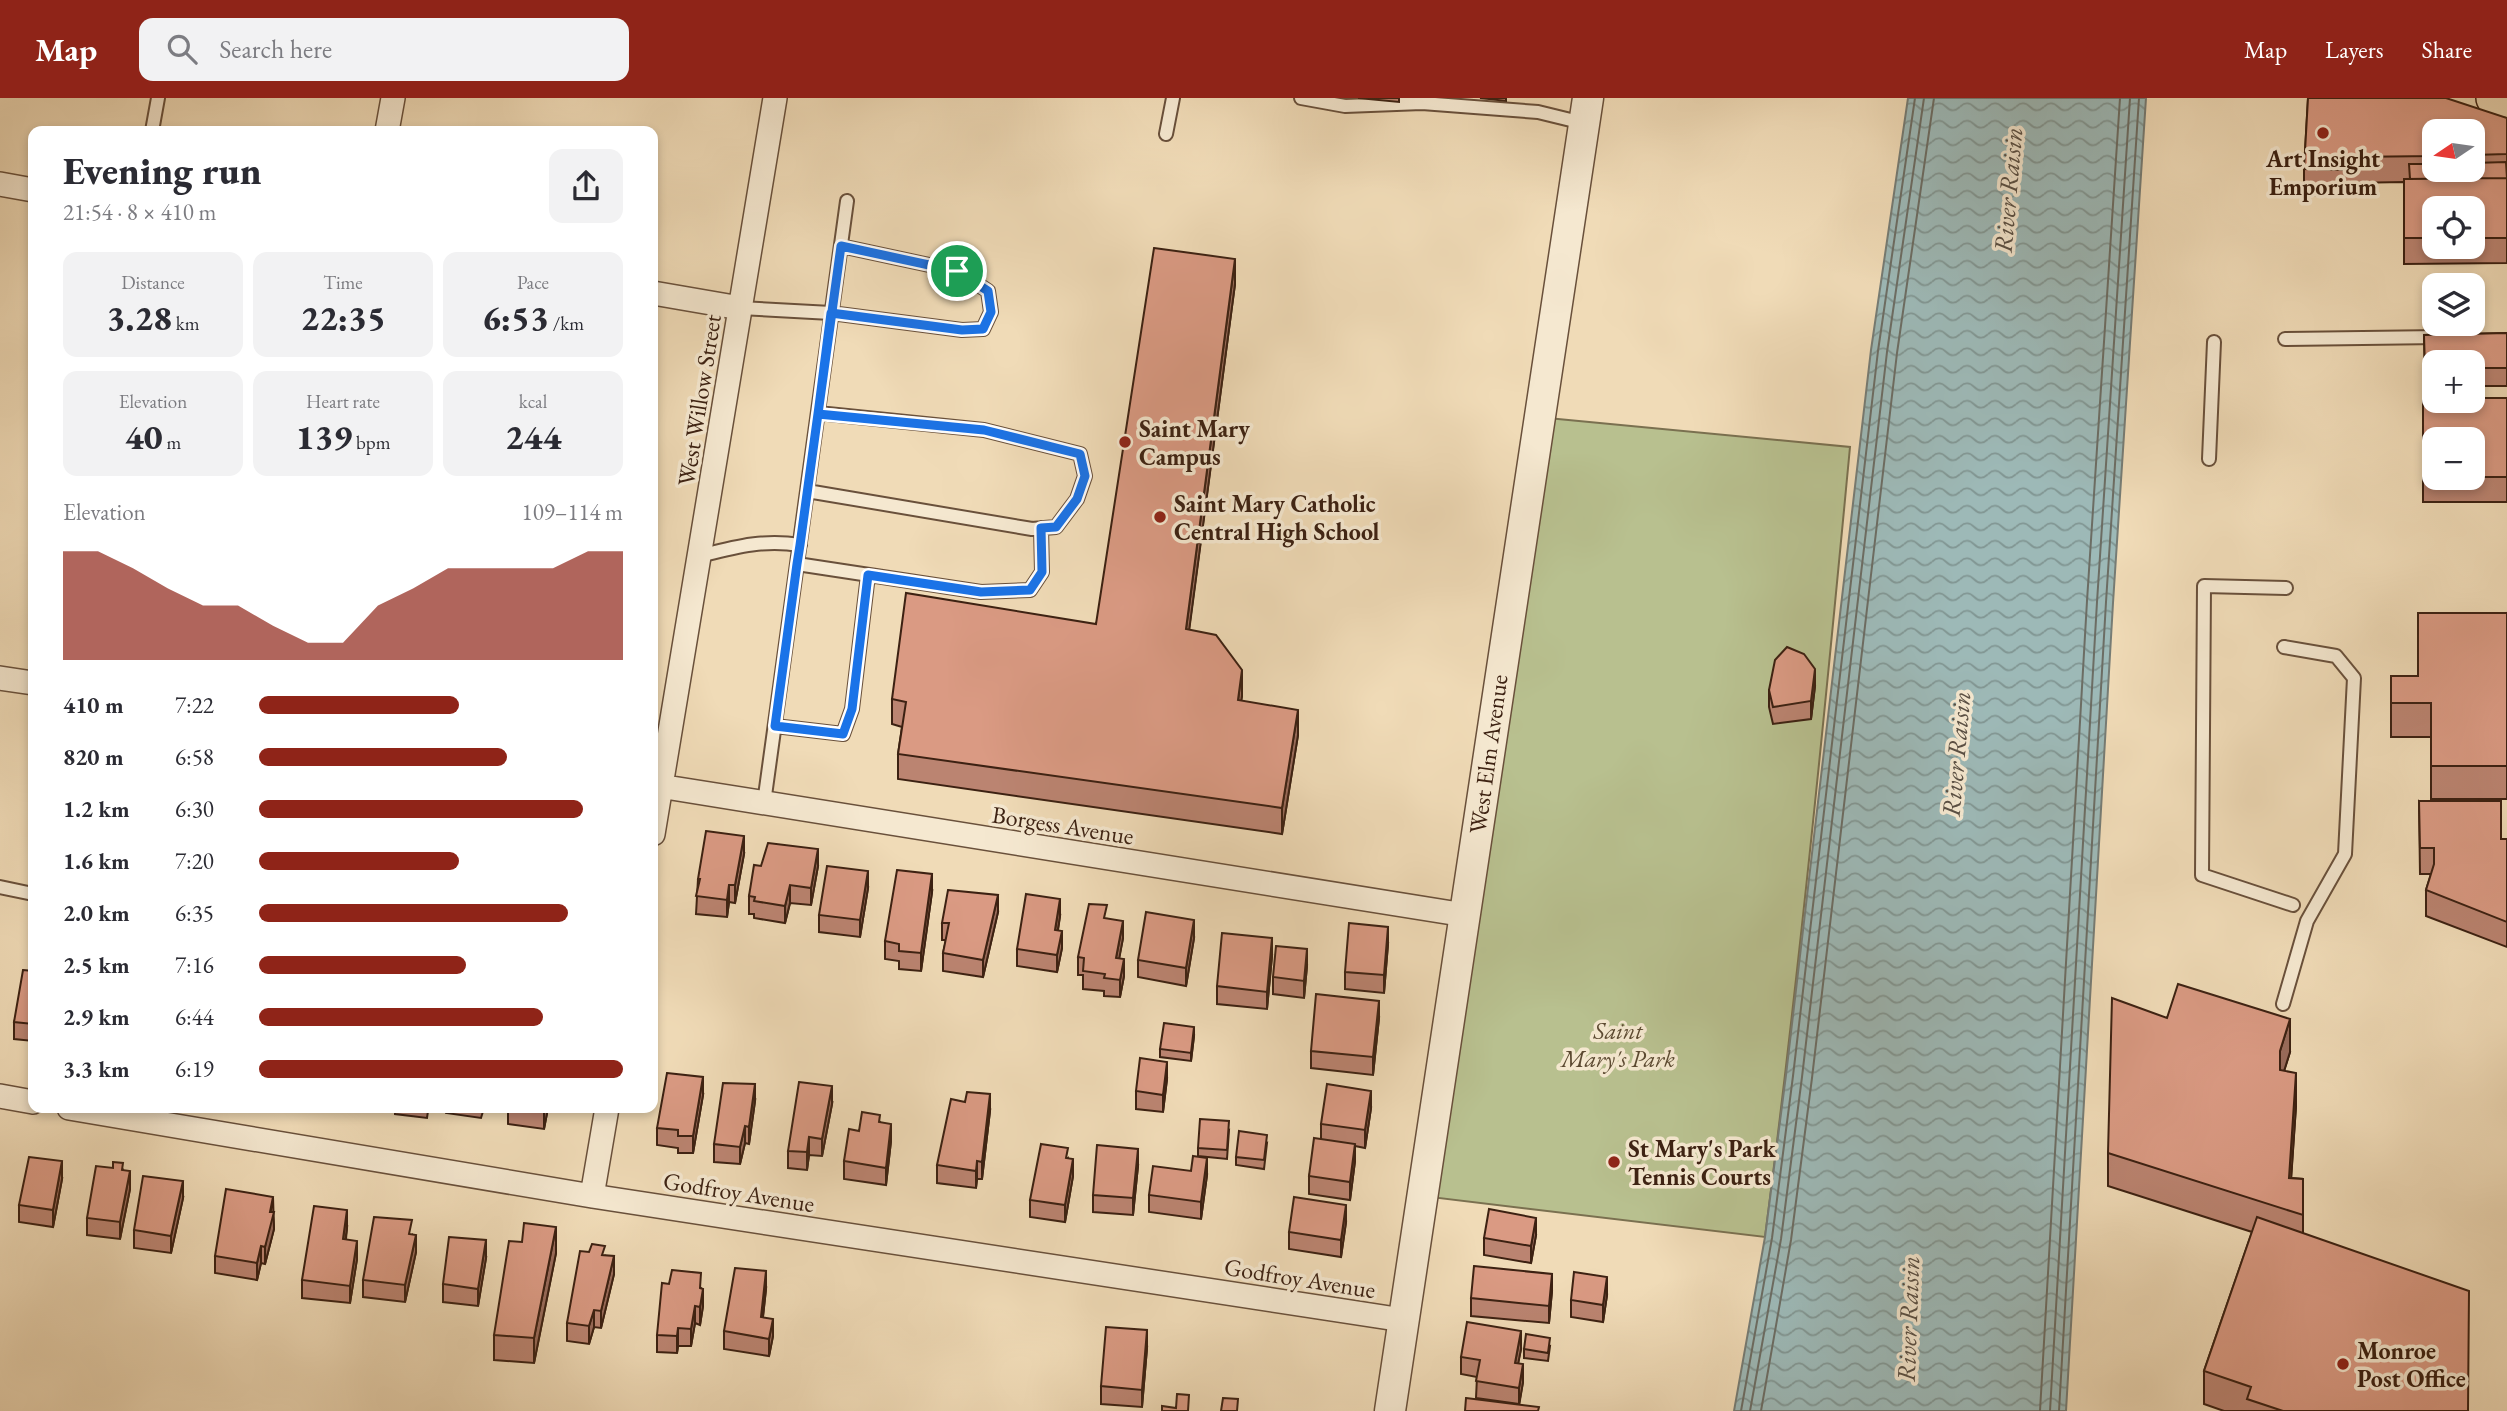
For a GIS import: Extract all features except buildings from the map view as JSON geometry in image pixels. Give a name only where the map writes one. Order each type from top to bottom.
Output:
[{"type":"main road","points":[[2495,98],[2507,103]]},
{"type":"street","points":[[388,126],[393,98]]},
{"type":"street","name":"West Willow Street","points":[[658,781],[699,556],[775,98]]},
{"type":"street","name":"West Elm Avenue","points":[[1390,1411],[1537,417],[1586,110]]},
{"type":"street","points":[[0,184],[28,189]]},
{"type":"street","points":[[658,294],[740,308]]},
{"type":"street","points":[[0,678],[28,682]]},
{"type":"street","name":"Borgess Avenue","points":[[658,786],[1465,915]]},
{"type":"street","points":[[0,1096],[28,1101]]},
{"type":"street","name":"Godfroy Avenue","points":[[99,1113],[592,1196],[1403,1320]]},
{"type":"street","points":[[592,1196],[606,1113]]},
{"type":"lane","points":[[153,126],[158,98]]},
{"type":"lane","points":[[1166,134],[1173,98]]},
{"type":"lane","points":[[1301,98],[1345,106],[1422,103],[1538,112],[1586,110]]},
{"type":"lane","points":[[764,803],[847,201]]},
{"type":"lane","points":[[740,308],[831,313],[962,330],[983,329],[991,312],[988,291],[957,271],[841,246]]},
{"type":"lane","points":[[2285,340],[2451,337]]},
{"type":"lane","points":[[2209,459],[2214,342]]},
{"type":"lane","points":[[807,491],[1041,528],[1056,527],[1077,499],[1085,476],[1080,454],[984,430],[818,414]]},
{"type":"lane","points":[[797,564],[981,592],[1030,590],[1042,572],[1041,528]]},
{"type":"lane","points":[[699,556],[743,545],[775,541],[800,545]]},
{"type":"lane","points":[[775,726],[843,734],[852,709],[868,575]]},
{"type":"lane","points":[[2286,589],[2204,586],[2202,875],[2293,905]]},
{"type":"lane","points":[[2283,1004],[2307,921],[2345,854],[2354,678],[2336,656],[2284,647]]},
{"type":"lane","points":[[0,887],[28,893]]},
{"type":"green space","name":"Saint Mary's Park","points":[[1537,417],[1850,447],[1811,842],[1765,1237],[1422,1196]]},
{"type":"water","name":"River Raisin","points":[[1908,98],[2146,98],[2113,603],[2066,1411],[1734,1411],[1765,1237],[1871,350]]},
{"type":"place","name":"Art Insight Emporium","points":[[2323,133]]},
{"type":"place","name":"Saint Mary Campus","points":[[1125,442]]},
{"type":"place","name":"Saint Mary Catholic Central High School","points":[[1160,517]]},
{"type":"place","name":"St Mary's Park Tennis Courts","points":[[1614,1162]]},
{"type":"place","name":"Monroe Post Office","points":[[2343,1364]]},
{"type":"route","points":[[957,271],[841,246],[831,313],[775,726],[843,734],[852,709],[868,575],[981,592],[1030,590],[1042,572],[1041,528],[1056,527],[1077,499],[1085,476],[1080,454],[984,430],[818,414],[831,313],[962,330],[983,329],[991,312],[988,291],[957,271]]}]
